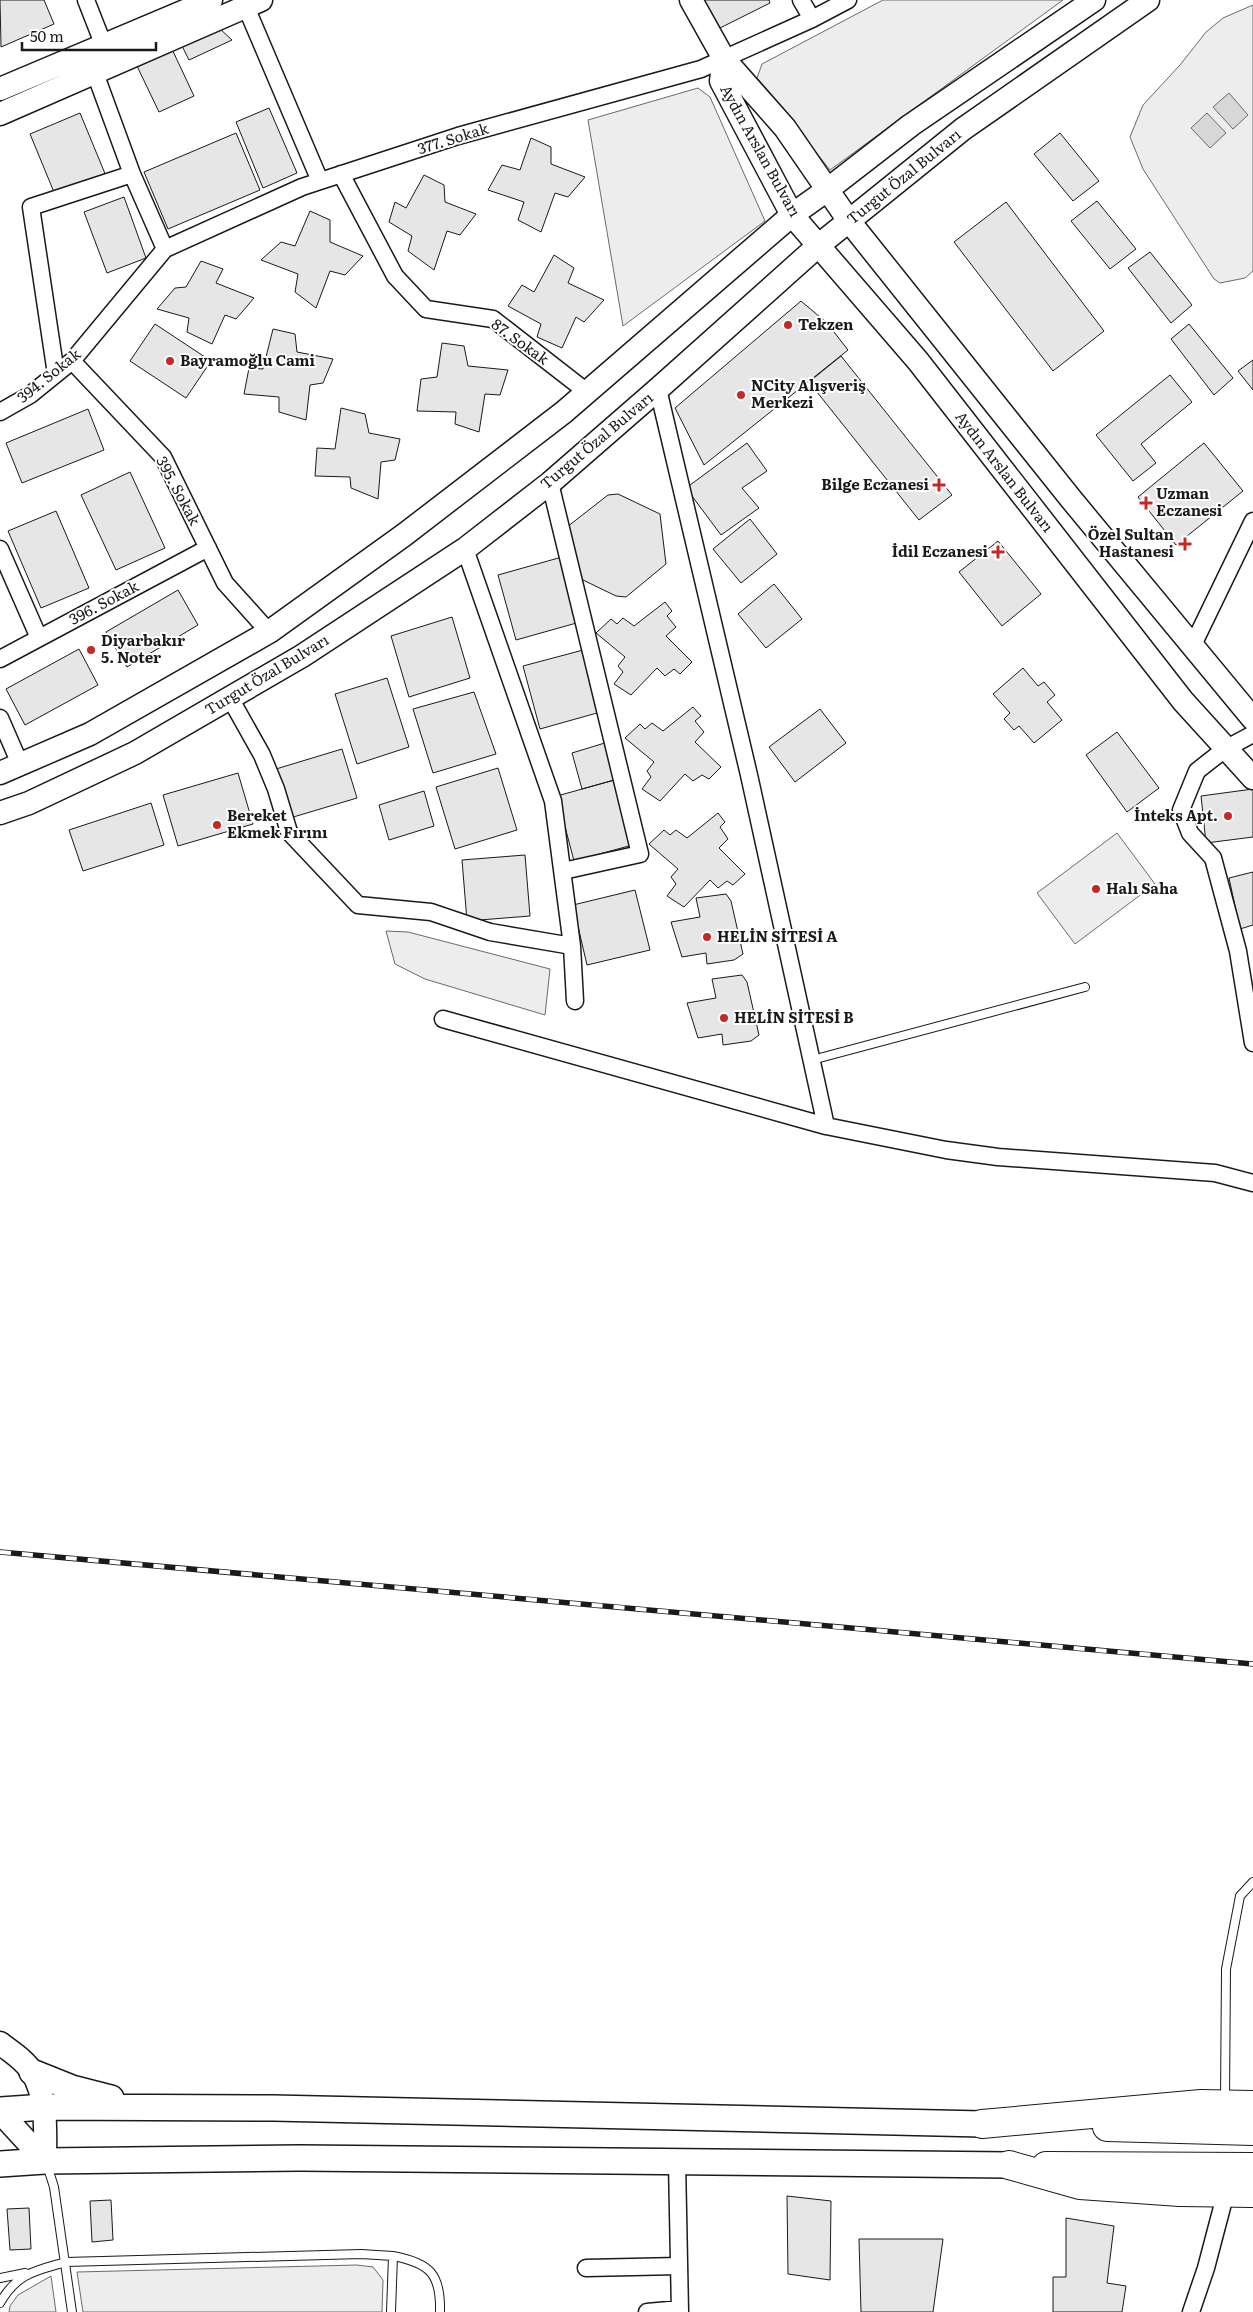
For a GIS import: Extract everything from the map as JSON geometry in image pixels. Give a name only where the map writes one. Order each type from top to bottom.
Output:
[{"type":"highway","points":[[982,2124],[1201,2104],[1253,2105]]},
{"type":"highway","points":[[982,2124],[1253,2131]]},
{"type":"highway","points":[[1009,2165],[1253,2167]]},
{"type":"highway","points":[[1009,2165],[1080,2185],[1180,2192],[1253,2193]]},
{"type":"main road","points":[[0,89],[211,0]]},
{"type":"main road","points":[[691,0],[724,59]]},
{"type":"main road","points":[[10,768],[90,734],[269,632],[404,535],[587,392],[792,215],[911,125],[1094,0]]},
{"type":"main road","name":"Turgut Özal Bulvarı","points":[[0,813],[30,804],[135,753],[302,656],[465,549],[550,482],[658,389],[819,245],[963,129],[1148,0]]},
{"type":"main road","points":[[0,114],[254,3]]},
{"type":"main road","name":"Aydın Arslan Bulvarı","points":[[724,59],[785,128],[850,221],[1071,499],[1253,719]]},
{"type":"main road","name":"Aydın Arslan Bulvarı","points":[[724,59],[721,81],[792,215],[918,361],[1183,701],[1253,778]]},
{"type":"main road","points":[[0,2043],[32,2072],[45,2107],[45,2160]]},
{"type":"main road","points":[[32,2072],[72,2088],[150,2108]]},
{"type":"main road","points":[[0,2111],[45,2107],[283,2108],[982,2124]]},
{"type":"main road","points":[[0,2111],[45,2160]]},
{"type":"main road","points":[[0,2164],[45,2160],[300,2158],[1009,2165]]},
{"type":"street","points":[[86,0],[104,46]]},
{"type":"street","points":[[801,0],[812,19]]},
{"type":"street","name":"377. Sokak","points":[[96,335],[165,249],[302,187],[458,136],[701,69],[812,19],[848,0]]},
{"type":"street","points":[[254,3],[320,181]]},
{"type":"street","points":[[95,73],[132,174],[165,249]]},
{"type":"street","points":[[56,374],[31,207],[132,174]]},
{"type":"street","name":"87. Sokak","points":[[341,174],[395,276],[426,309],[493,319],[587,392]]},
{"type":"street","name":"394. Sokak","points":[[2,407],[30,395],[72,361],[96,335]]},
{"type":"street","name":"395. Sokak","points":[[72,361],[163,456],[225,583],[269,632]]},
{"type":"street","points":[[658,389],[749,776],[826,1126]]},
{"type":"street","points":[[550,482],[640,854],[563,871]]},
{"type":"street","points":[[1192,647],[1253,521]]},
{"type":"street","name":"396. Sokak","points":[[0,659],[208,548]]},
{"type":"street","points":[[0,549],[40,638]]},
{"type":"street","points":[[465,549],[553,801],[572,946],[575,1001]]},
{"type":"street","points":[[230,698],[262,755],[276,789],[289,832],[358,905],[431,912],[490,932],[572,946]]},
{"type":"street","points":[[0,718],[10,768]]},
{"type":"street","points":[[1253,734],[1225,749],[1197,771],[1181,810],[1190,833],[1213,858],[1245,949],[1253,1043]]},
{"type":"street","points":[[443,1019],[826,1126],[887,1139],[1039,1161],[1215,1173],[1253,1183]]},
{"type":"street","points":[[647,2312],[680,2310],[677,2162]]},
{"type":"street","points":[[1191,2312],[1206,2268],[1226,2192]]},
{"type":"street","points":[[586,2268],[679,2266]]},
{"type":"lane","points":[[812,1060],[1085,987]]},
{"type":"lane","points":[[1225,2104],[1226,1969],[1240,1896],[1253,1882]]},
{"type":"lane","points":[[45,2160],[54,2187],[72,2312]]},
{"type":"lane","points":[[0,2278],[28,2273],[66,2262],[361,2254],[393,2256],[409,2259],[431,2271],[440,2291],[440,2312]]},
{"type":"lane","points":[[391,2312],[393,2256]]},
{"type":"lane","points":[[0,2303],[8,2289],[28,2273]]},
{"type":"shaded area","points":[[883,0],[1063,0],[830,170],[757,78],[762,64]]},
{"type":"shaded area","points":[[1253,5],[1253,271],[1245,278],[1220,283],[1214,279],[1143,169],[1130,137],[1143,105],[1180,65],[1206,32],[1223,18]]},
{"type":"shaded area","points":[[698,88],[710,97],[765,221],[623,326],[588,120]]},
{"type":"shaded area","points":[[1229,93],[1248,115],[1233,129],[1213,107]]},
{"type":"shaded area","points":[[1207,113],[1226,133],[1210,148],[1191,128]]},
{"type":"shaded area","name":"Halı Saha","points":[[1117,833],[1155,884],[1075,944],[1037,893]]},
{"type":"shaded area","points":[[386,931],[408,932],[550,969],[545,1015],[425,979],[395,964]]},
{"type":"shaded area","points":[[357,2265],[373,2267],[383,2280],[382,2312],[83,2312],[77,2272]]},
{"type":"shaded area","points":[[51,2276],[56,2312],[9,2312],[10,2306],[18,2295]]},
{"type":"building","points":[[0,0],[44,0],[54,24],[1,47]]},
{"type":"building","points":[[704,0],[769,0],[770,3],[720,28]]},
{"type":"building","points":[[219,28],[232,40],[189,60],[182,46]]},
{"type":"building","points":[[171,47],[194,96],[159,112],[136,64]]},
{"type":"building","points":[[269,108],[297,173],[263,188],[236,122]]},
{"type":"building","points":[[80,113],[106,176],[56,197],[30,134]]},
{"type":"building","points":[[236,133],[260,190],[168,229],[144,172]]},
{"type":"building","points":[[1060,133],[1099,181],[1073,201],[1034,154]]},
{"type":"building","points":[[531,138],[551,147],[551,164],[585,177],[568,197],[555,193],[541,232],[518,220],[524,202],[488,190],[502,165],[520,170]]},
{"type":"building","points":[[424,175],[444,185],[445,202],[476,214],[460,235],[447,231],[434,270],[408,251],[412,236],[389,222],[395,202],[406,208]]},
{"type":"building","points":[[124,197],[146,258],[107,273],[84,212]]},
{"type":"building","points":[[1097,201],[1136,249],[1110,269],[1071,221]]},
{"type":"building","points":[[1006,202],[1104,331],[1053,371],[954,242]]},
{"type":"building","points":[[310,211],[330,220],[330,242],[363,256],[345,275],[330,271],[316,308],[295,292],[298,274],[261,260],[281,242],[295,246]]},
{"type":"building","points":[[1150,252],[1192,305],[1171,323],[1128,268]]},
{"type":"building","points":[[554,255],[574,268],[568,283],[604,300],[584,322],[576,317],[562,348],[537,337],[541,324],[508,306],[522,285],[534,292]]},
{"type":"building","points":[[201,261],[223,269],[216,283],[254,298],[236,319],[225,315],[212,344],[187,332],[189,318],[157,309],[175,288],[186,287]]},
{"type":"building","name":"NCity Alışveriş Merkezi","points":[[801,301],[827,323],[848,350],[704,465],[675,408]]},
{"type":"building","name":"Bayramoğlu Cami","points":[[155,324],[211,361],[186,398],[130,361]]},
{"type":"building","points":[[1189,324],[1233,378],[1214,395],[1171,339]]},
{"type":"building","points":[[273,329],[295,334],[297,352],[333,359],[323,383],[310,385],[306,420],[279,412],[279,397],[244,394],[249,368],[263,369]]},
{"type":"building","points":[[442,343],[464,346],[468,366],[508,370],[500,395],[485,394],[479,432],[455,424],[456,412],[417,411],[421,379],[437,377]]},
{"type":"building","points":[[841,356],[952,495],[919,520],[809,382]]},
{"type":"building","points":[[1253,360],[1253,390],[1238,371]]},
{"type":"building","points":[[1170,375],[1192,402],[1141,444],[1156,463],[1133,481],[1096,435]]},
{"type":"building","points":[[341,408],[365,414],[369,433],[400,439],[395,460],[381,462],[378,499],[351,488],[350,477],[315,476],[317,448],[335,449]]},
{"type":"building","points":[[88,409],[104,450],[22,483],[6,443]]},
{"type":"building","points":[[747,443],[767,471],[742,488],[759,508],[721,535],[686,488]]},
{"type":"building","points":[[1204,443],[1243,491],[1176,545],[1138,497]]},
{"type":"building","points":[[130,472],[165,548],[116,570],[81,495]]},
{"type":"building","points":[[618,494],[660,514],[666,564],[626,597],[616,596],[583,580],[577,572],[567,527],[608,495]]},
{"type":"building","points":[[56,511],[89,588],[41,608],[8,531]]},
{"type":"building","points":[[750,519],[777,554],[741,583],[713,549]]},
{"type":"building","points":[[998,541],[1041,594],[1002,626],[959,572]]},
{"type":"building","points":[[562,557],[580,622],[516,640],[498,575]]},
{"type":"building","points":[[774,584],[802,619],[766,648],[738,614]]},
{"type":"building","points":[[178,590],[198,625],[127,667],[106,632]]},
{"type":"building","points":[[665,602],[672,611],[667,616],[676,627],[666,636],[692,662],[680,674],[674,669],[665,676],[657,668],[631,695],[614,684],[623,672],[618,666],[625,657],[596,633],[611,619],[617,624],[623,618],[634,626]]},
{"type":"building","points":[[452,617],[470,678],[409,697],[391,636]]},
{"type":"building","points":[[79,649],[98,685],[25,725],[6,689]]},
{"type":"building","points":[[587,649],[604,711],[540,729],[523,666]]},
{"type":"building","points":[[1023,668],[1038,686],[1044,682],[1055,695],[1047,702],[1062,720],[1034,743],[1019,726],[1014,730],[1004,719],[1010,713],[993,694]]},
{"type":"building","points":[[387,678],[409,747],[357,764],[335,694]]},
{"type":"building","points":[[474,692],[496,754],[433,773],[413,709]]},
{"type":"building","points":[[693,707],[701,716],[695,721],[704,732],[695,742],[721,767],[709,779],[702,775],[693,781],[685,774],[660,801],[642,789],[651,777],[647,771],[654,762],[625,738],[640,724],[645,729],[652,723],[663,731]]},
{"type":"building","points":[[820,709],[846,743],[795,782],[769,747]]},
{"type":"building","points":[[1117,732],[1159,788],[1127,812],[1086,755]]},
{"type":"building","points":[[608,742],[618,779],[582,789],[572,753]]},
{"type":"building","points":[[342,749],[357,798],[290,818],[276,769]]},
{"type":"building","points":[[498,768],[517,830],[455,849],[436,787]]},
{"type":"building","points":[[238,773],[253,824],[178,846],[163,795]]},
{"type":"building","points":[[618,779],[636,844],[574,861],[557,796]]},
{"type":"building","name":"İnteks Apt.","points":[[1253,789],[1253,837],[1206,843],[1201,796]]},
{"type":"building","points":[[424,791],[434,826],[389,840],[379,805]]},
{"type":"building","points":[[151,803],[164,845],[83,871],[69,830]]},
{"type":"building","points":[[718,813],[725,822],[720,827],[728,839],[719,848],[745,874],[733,885],[727,881],[718,888],[710,880],[684,907],[667,896],[676,884],[671,877],[678,869],[649,844],[664,830],[670,835],[676,830],[687,838]]},
{"type":"building","points":[[525,855],[530,916],[467,921],[462,860]]},
{"type":"building","points":[[1253,872],[1253,925],[1240,929],[1229,878]]},
{"type":"building","points":[[635,890],[650,950],[587,965],[573,905]]},
{"type":"building","name":"HELİN SİTESİ A","points":[[726,894],[731,901],[743,954],[734,960],[707,964],[706,953],[682,957],[671,922],[700,917],[696,898]]},
{"type":"building","name":"HELİN SİTESİ B","points":[[742,975],[747,982],[759,1035],[751,1041],[723,1045],[722,1034],[698,1038],[687,1003],[716,998],[712,979]]},
{"type":"building","points":[[787,2196],[831,2201],[830,2280],[788,2274]]},
{"type":"building","points":[[111,2200],[113,2240],[92,2242],[90,2201]]},
{"type":"building","points":[[29,2208],[31,2249],[10,2250],[7,2209]]},
{"type":"building","points":[[1066,2218],[1114,2226],[1107,2283],[1126,2286],[1122,2312],[1053,2312],[1053,2277],[1066,2277]]},
{"type":"building","points":[[859,2239],[943,2239],[933,2312],[861,2312]]},
{"type":"railway","points":[[0,1552],[1253,1664]]},
{"type":"place","name":"Tekzen","points":[[788,325]]},
{"type":"place","name":"Bayramoğlu Cami","points":[[170,361]]},
{"type":"place","name":"NCity Alışveriş Merkezi","points":[[741,395]]},
{"type":"place","name":"Bilge Eczanesi","points":[[939,485]]},
{"type":"place","name":"Uzman Eczanesi","points":[[1146,503]]},
{"type":"place","name":"Özel Sultan Hastanesi","points":[[1185,544]]},
{"type":"place","name":"İdil Eczanesi","points":[[998,552]]},
{"type":"place","name":"Diyarbakır 5. Noter","points":[[91,650]]},
{"type":"place","name":"İnteks Apt.","points":[[1228,816]]},
{"type":"place","name":"Bereket Ekmek Fırını","points":[[217,825]]},
{"type":"place","name":"Halı Saha","points":[[1096,889]]},
{"type":"place","name":"HELİN SİTESİ A","points":[[707,937]]},
{"type":"place","name":"HELİN SİTESİ B","points":[[724,1018]]}]
